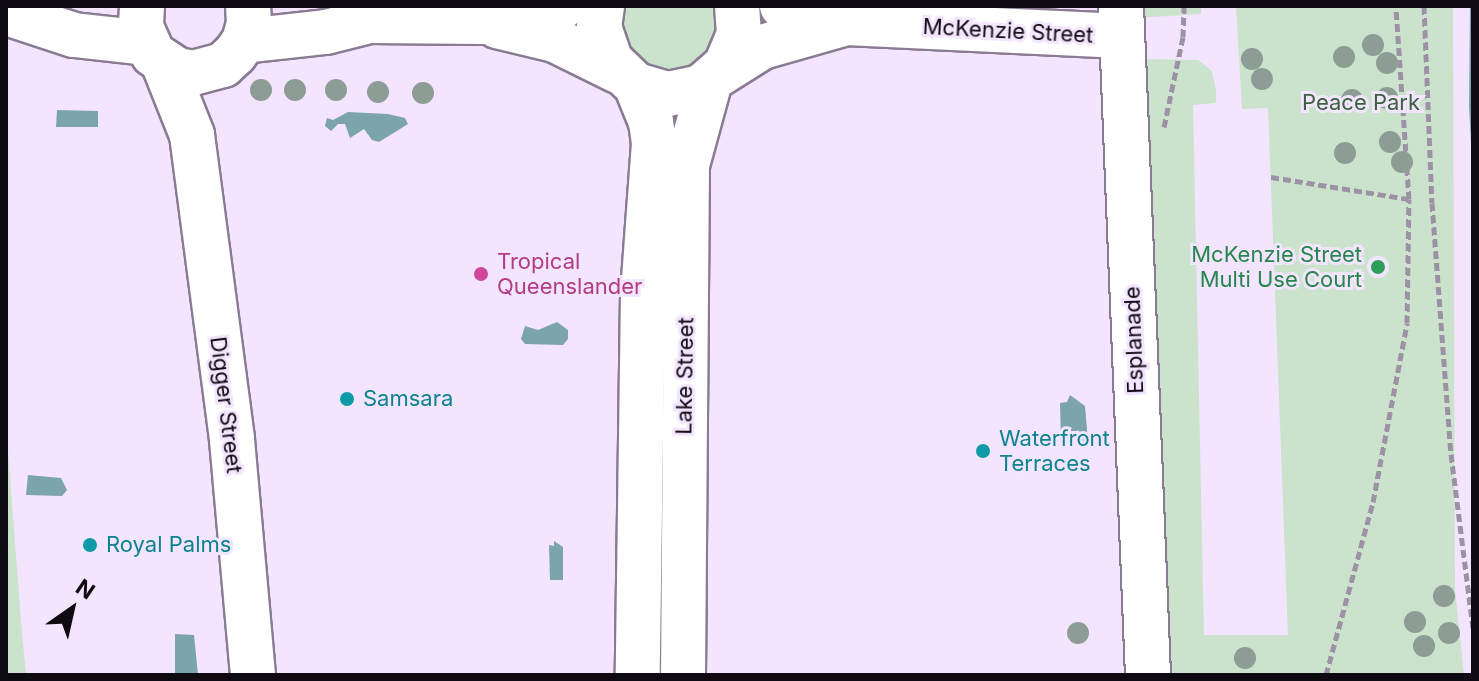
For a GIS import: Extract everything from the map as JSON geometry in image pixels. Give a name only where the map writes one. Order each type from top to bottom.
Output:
[{"type":"street","points":[[9,15],[74,6]]},
{"type":"street","points":[[317,6],[369,21]]},
{"type":"street","points":[[9,15],[74,35],[150,37],[193,73],[238,37],[326,32],[369,21],[482,22],[563,6]]},
{"type":"street","name":"Lake Street","points":[[602,6],[601,39],[651,122],[654,143],[643,294],[638,675]]},
{"type":"street","name":"Lake Street","points":[[683,675],[687,165],[714,77],[737,45],[737,6]]},
{"type":"street","name":"McKenzie Street","points":[[782,6],[846,23],[1121,21]]},
{"type":"street","name":"Esplanade","points":[[1121,21],[1148,675]]},
{"type":"street","points":[[482,22],[555,40],[627,78]]},
{"type":"street","name":"McKenzie Street","points":[[627,78],[657,92],[679,93],[714,77],[762,47],[846,23]]},
{"type":"street","name":"Digger Street","points":[[150,37],[192,135],[232,440],[253,675]]},
{"type":"street","name":"Digger Street","points":[[192,135],[205,89],[238,37]]},
{"type":"path","points":[[1326,675],[1373,502],[1407,323],[1409,199],[1396,6]]},
{"type":"path","points":[[1424,6],[1432,203],[1451,454],[1473,628]]},
{"type":"path","points":[[1271,177],[1409,199]]},
{"type":"green space","points":[[618,6],[718,6],[722,16],[704,66],[670,79],[624,55]]},
{"type":"green space","points":[[1135,6],[1201,6],[1201,14],[1135,18]]},
{"type":"green space","name":"Peace Park","points":[[1236,6],[1453,6],[1455,589],[1464,675],[1162,675],[1137,59],[1198,60],[1212,71],[1216,91],[1216,103],[1193,105],[1204,635],[1288,635],[1268,108],[1242,109]]},
{"type":"green space","points":[[6,424],[21,621],[26,675],[6,675]]},
{"type":"shaded area","points":[[1470,6],[1473,6],[1473,177],[1469,107]]},
{"type":"shaded area","points":[[57,110],[98,111],[98,127],[56,127]]},
{"type":"shaded area","points":[[348,112],[388,114],[405,118],[408,124],[379,142],[372,140],[364,129],[350,138],[345,124],[338,124],[331,131],[325,126],[327,118],[333,120]]},
{"type":"shaded area","points":[[557,322],[568,330],[568,339],[563,345],[525,344],[521,339],[525,326],[538,330]]},
{"type":"shaded area","points":[[1070,395],[1085,406],[1088,442],[1061,442],[1060,403],[1067,402]]},
{"type":"shaded area","points":[[28,475],[61,478],[67,490],[62,496],[26,495]]},
{"type":"shaded area","points":[[554,541],[563,547],[563,580],[550,580],[549,545],[554,546]]},
{"type":"shaded area","points":[[175,634],[194,635],[198,675],[175,675]]},
{"type":"place","name":"McKenzie Street Multi Use Court","points":[[1378,267]]},
{"type":"place","name":"Tropical Queenslander","points":[[481,274]]},
{"type":"place","name":"Samsara","points":[[347,399]]},
{"type":"place","name":"Waterfront Terraces","points":[[983,451]]},
{"type":"place","name":"Royal Palms","points":[[90,545]]}]
